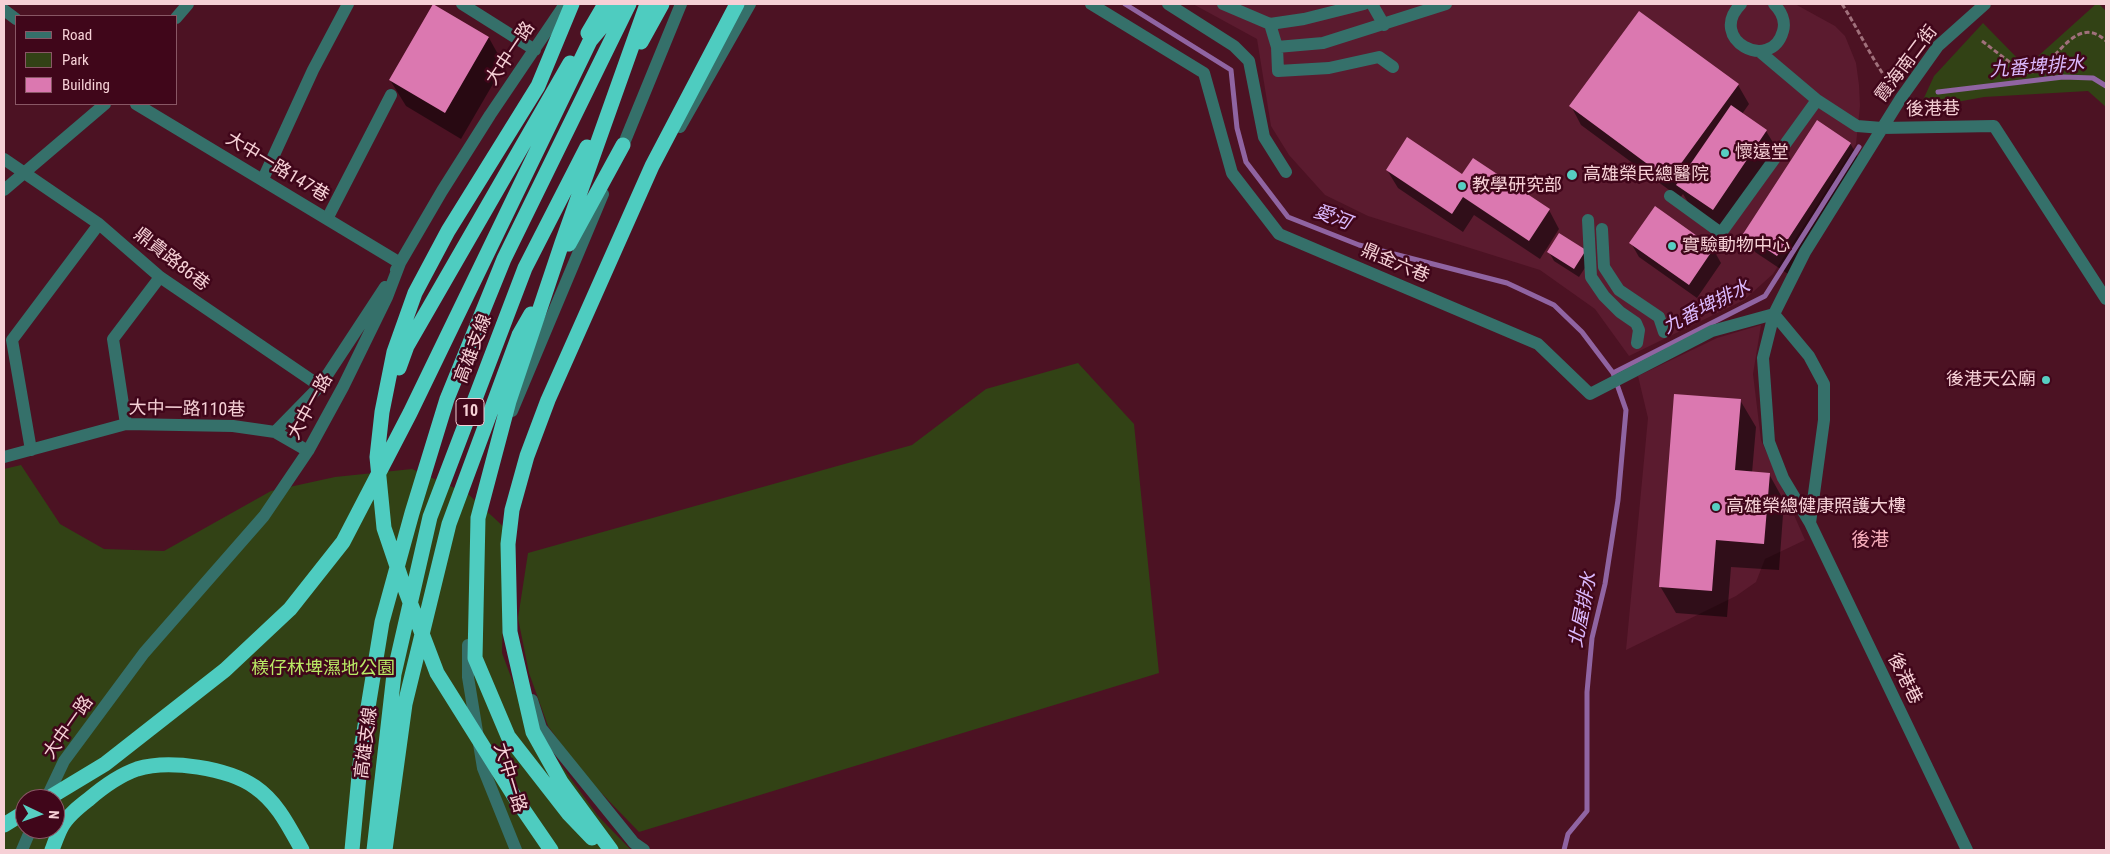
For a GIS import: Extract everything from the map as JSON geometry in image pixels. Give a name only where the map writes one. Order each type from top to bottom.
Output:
[{"type":"highway","points":[[551,850],[437,673],[384,528],[377,456],[382,412],[394,352],[415,293],[452,223],[538,86],[572,4]]},
{"type":"highway","points":[[382,412],[407,346],[605,4]]},
{"type":"highway","points":[[63,789],[106,764],[225,670],[290,609],[343,542],[410,413],[590,41],[621,4]]},
{"type":"highway","name":"高雄支線","points":[[352,850],[362,744],[382,622],[412,513],[447,399],[504,259],[629,4]]},
{"type":"highway","points":[[603,850],[568,813],[508,736],[475,658],[478,518],[509,401],[565,234],[647,4]]},
{"type":"highway","name":"高雄支線","points":[[374,850],[394,674],[430,517],[525,268],[662,4]]},
{"type":"highway","points":[[611,850],[561,782],[533,732],[512,641],[508,544],[512,510],[527,456],[548,400],[652,166],[738,4]]},
{"type":"highway","points":[[385,850],[405,704],[449,524],[520,335],[623,145]]},
{"type":"highway","points":[[52,850],[62,825],[80,806],[105,786],[137,769],[155,765],[223,771],[255,787],[281,811],[302,850]]},
{"type":"highway","points":[[4,824],[15,818]]},
{"type":"street","points":[[178,16],[188,4]]},
{"type":"street","points":[[263,179],[312,70],[348,4]]},
{"type":"street","points":[[462,4],[536,50]]},
{"type":"street","name":"大中一路","points":[[51,789],[64,761],[144,653],[264,516],[308,451],[343,387],[387,297],[400,264],[442,191],[490,114],[536,50],[565,4]]},
{"type":"street","name":"大中一路","points":[[516,850],[483,768],[469,686],[470,571],[511,415],[681,4]]},
{"type":"street","points":[[644,850],[634,842],[541,728],[506,625],[506,535],[542,427],[659,166],[750,4]]},
{"type":"street","name":"鼎金六巷","points":[[1091,4],[1204,72],[1232,173],[1279,234],[1538,344],[1590,394],[1712,331],[1774,314]]},
{"type":"street","points":[[1168,4],[1234,46],[1249,61],[1264,137],[1286,172]]},
{"type":"street","points":[[1223,4],[1270,24],[1304,19],[1364,4]]},
{"type":"street","points":[[1372,4],[1384,25]]},
{"type":"street","points":[[1277,47],[1324,43],[1446,4]]},
{"type":"street","points":[[1741,4],[1732,17],[1732,33],[1742,47],[1759,51],[1767,50],[1775,45],[1784,29],[1784,20],[1774,4]]},
{"type":"street","name":"霞海南二街","points":[[1882,128],[1900,98],[1938,46],[1985,4]]},
{"type":"street","points":[[4,10],[15,19]]},
{"type":"street","points":[[1270,24],[1277,47],[1278,71],[1329,68],[1379,57],[1393,67]]},
{"type":"street","points":[[1759,51],[1817,100],[1857,126],[1882,128]]},
{"type":"street","points":[[327,219],[391,95]]},
{"type":"street","points":[[1670,196],[1721,233],[1817,100]]},
{"type":"street","points":[[4,190],[104,105]]},
{"type":"street","name":"大中一路147巷","points":[[138,105],[263,179],[400,264]]},
{"type":"street","name":"後港巷","points":[[1967,850],[1810,523],[1783,478],[1769,442],[1764,358],[1774,314],[1805,252],[1882,128],[1994,126],[2106,299]]},
{"type":"street","name":"鼎貴路86巷","points":[[4,159],[99,224],[160,277],[320,386]]},
{"type":"street","points":[[1588,220],[1591,277],[1604,296],[1620,312],[1636,322],[1639,330],[1637,343]]},
{"type":"street","points":[[32,450],[12,340],[99,224]]},
{"type":"street","points":[[1602,229],[1604,267],[1619,290],[1659,317],[1664,332]]},
{"type":"street","points":[[275,432],[320,386],[400,264]]},
{"type":"street","points":[[126,424],[113,339],[160,277]]},
{"type":"street","points":[[1774,314],[1809,356],[1824,384],[1824,420],[1810,523]]},
{"type":"street","name":"大中一路110巷","points":[[4,457],[126,424],[234,426],[275,432],[308,451]]},
{"type":"path","name":"後港巷","points":[[1842,4],[1874,62],[1900,98]]},
{"type":"path","points":[[1982,40],[2024,73],[2036,71],[2071,38],[2087,32],[2099,34],[2106,41]]},
{"type":"shaded area","name":"高雄榮民總醫院","points":[[1193,4],[1795,4],[1835,26],[1845,36],[1856,63],[1859,85],[1860,106],[1856,144],[1773,274],[1744,300],[1629,356],[1595,309],[1540,270],[1368,216],[1325,195],[1289,155],[1271,126],[1257,39]]},
{"type":"shaded area","points":[[1761,325],[1753,374],[1761,440],[1805,540],[1765,559],[1756,582],[1736,596],[1626,650],[1648,418],[1638,376],[1717,338]]},
{"type":"green space","points":[[2096,4],[2099,4],[2106,11],[2106,107],[2088,91],[1984,97],[1935,106],[1923,100],[1934,76],[1983,23],[2026,67]]},
{"type":"green space","points":[[1078,363],[1134,424],[1159,673],[639,832],[582,773],[548,726],[529,673],[518,618],[528,553],[912,445],[986,389]]},
{"type":"green space","name":"檨仔林埤濕地公園","points":[[21,465],[60,524],[104,549],[164,551],[271,491],[335,477],[412,469],[468,494],[505,528],[502,653],[526,717],[598,816],[631,850],[4,850],[4,469]]},
{"type":"building","points":[[433,4],[489,37],[445,113],[389,80]]},
{"type":"building","points":[[1639,11],[1739,84],[1669,180],[1569,106]]},
{"type":"building","name":"懷遠堂","points":[[1731,105],[1767,130],[1713,210],[1676,185]]},
{"type":"building","points":[[1817,120],[1851,143],[1777,256],[1743,234]]},
{"type":"building","name":"教學研究部","points":[[1407,137],[1462,174],[1473,158],[1550,209],[1529,241],[1463,197],[1452,214],[1386,170]]},
{"type":"building","name":"實驗動物中心","points":[[1655,206],[1714,248],[1689,285],[1629,243]]},
{"type":"building","points":[[1559,233],[1586,250],[1574,269],[1547,252]]},
{"type":"building","name":"高雄榮總健康照護大樓","points":[[1674,394],[1741,399],[1735,470],[1770,473],[1764,544],[1716,540],[1712,591],[1659,587]]},
{"type":"waterway","name":"愛河","points":[[1125,4],[1231,70],[1237,128],[1246,162],[1288,217],[1359,245],[1507,283],[1554,305],[1582,332],[1613,373],[1626,410],[1618,500],[1605,584],[1592,638],[1587,692],[1587,811],[1568,834],[1564,850]]},
{"type":"waterway","name":"九番埤排水","points":[[1938,92],[2063,77],[2093,78],[2106,86]]},
{"type":"waterway","name":"九番埤排水","points":[[1613,373],[1765,296],[1859,147]]},
{"type":"place","name":"懷遠堂","points":[[1725,153]]},
{"type":"place","name":"高雄榮民總醫院","points":[[1572,175]]},
{"type":"place","name":"教學研究部","points":[[1462,186]]},
{"type":"place","name":"實驗動物中心","points":[[1672,246]]},
{"type":"place","name":"後港天公廟","points":[[2046,380]]},
{"type":"place","name":"高雄榮總健康照護大樓","points":[[1716,507]]},
{"type":"district","name":"後港","points":[[1870,541]]},
{"type":"water label","name":"北屋排水","points":[[1584,610]]}]
